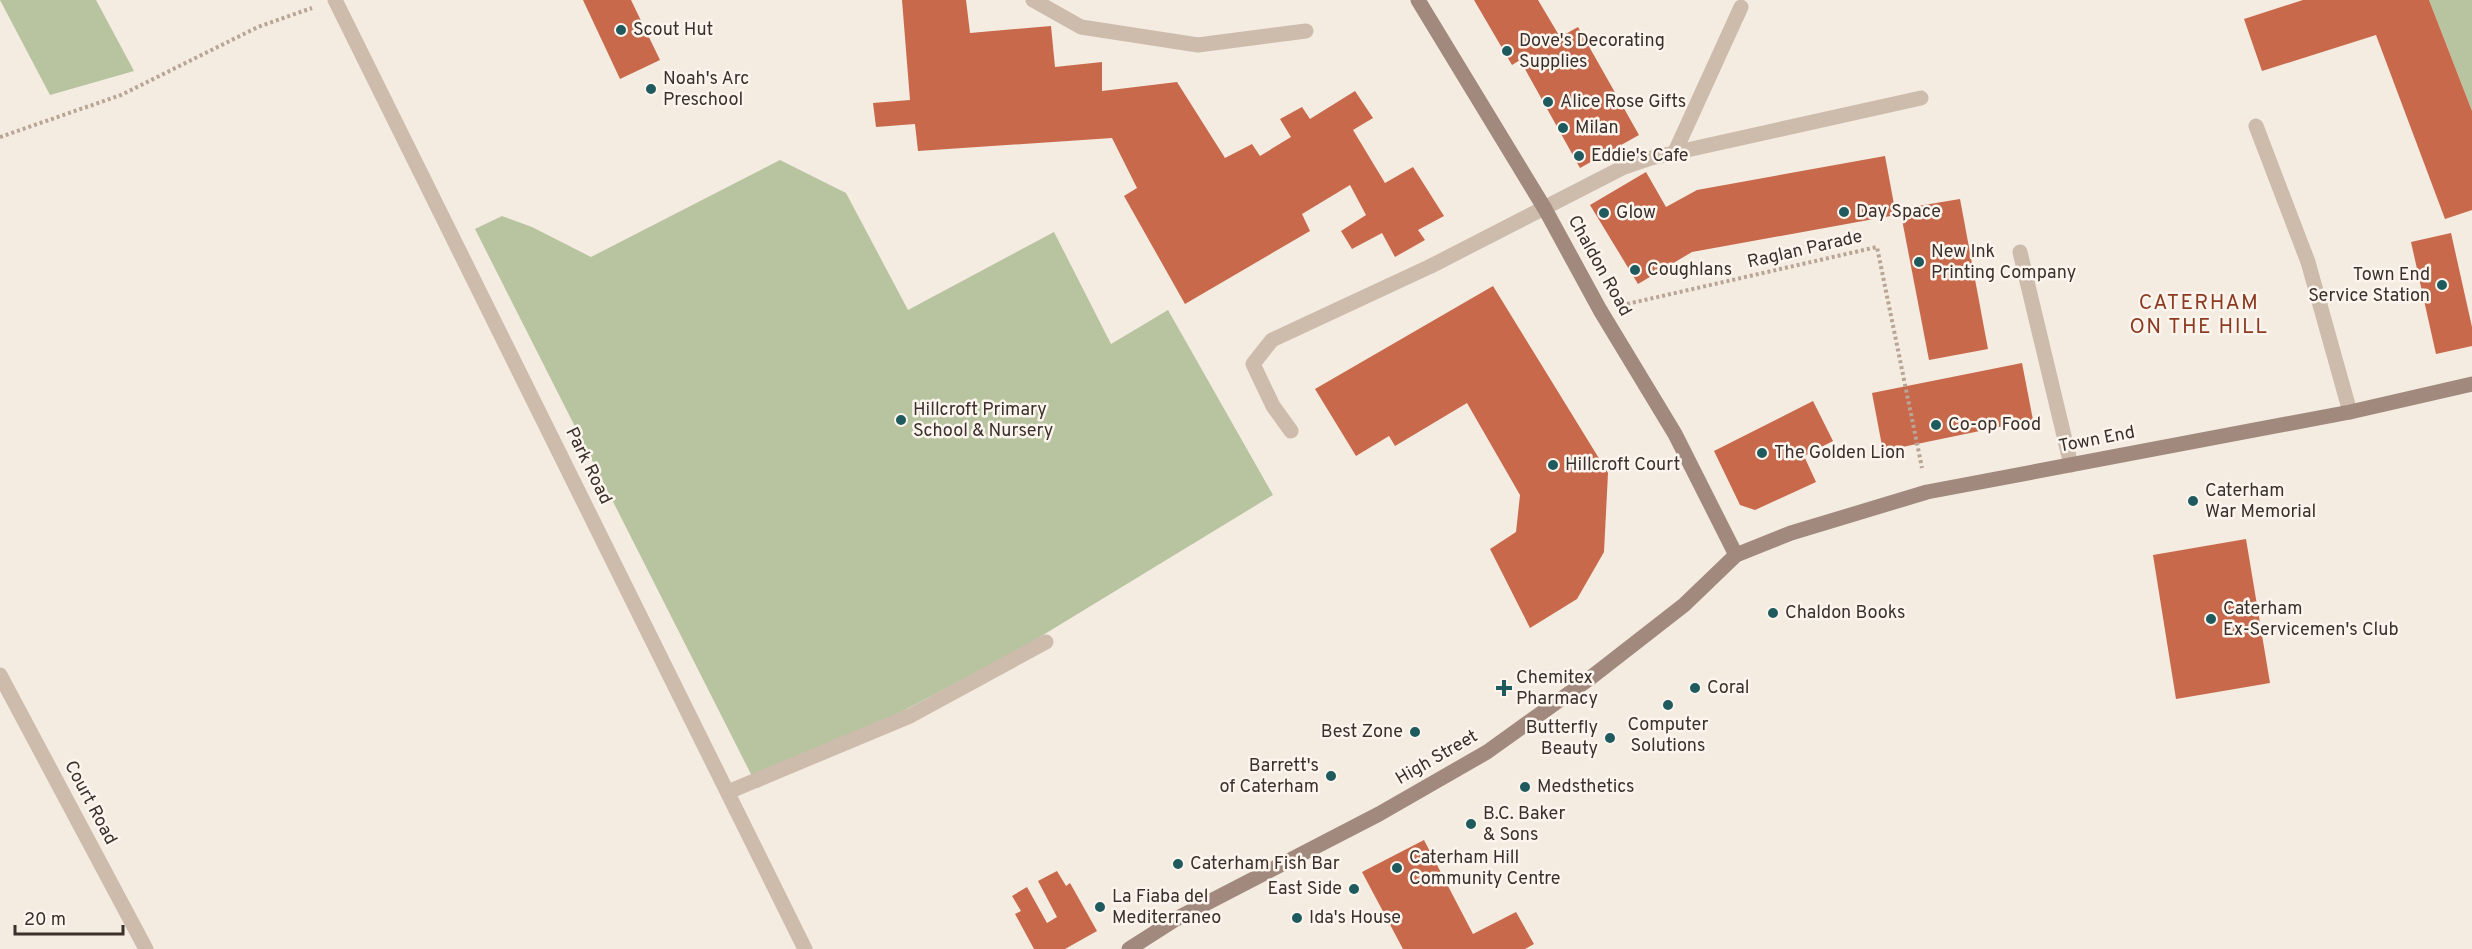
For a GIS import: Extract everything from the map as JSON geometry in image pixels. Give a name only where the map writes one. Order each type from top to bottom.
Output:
[{"type":"main road","name":"Chaldon Road","points":[[1418,0],[1545,209],[1600,310],[1675,434],[1736,555]]},
{"type":"main road","name":"Town End","points":[[1736,555],[1801,530],[1928,492],[2350,412],[2472,384]]},
{"type":"main road","name":"High Street","points":[[1129,949],[1176,919],[1379,814],[1487,752],[1589,680],[1684,605],[1736,555]]},
{"type":"street","name":"Park Road","points":[[335,0],[805,949]]},
{"type":"street","points":[[1033,0],[1081,27],[1198,45],[1306,31]]},
{"type":"street","points":[[1674,154],[1741,7]]},
{"type":"street","points":[[1291,431],[1273,406],[1253,364],[1272,340],[1545,209],[1622,168],[1921,98]]},
{"type":"street","points":[[2256,126],[2308,262],[2350,412]]},
{"type":"street","points":[[2020,252],[2071,465]]},
{"type":"street","points":[[728,792],[910,716],[1046,642]]},
{"type":"street","name":"Court Road","points":[[0,675],[146,949]]},
{"type":"path","points":[[0,136],[121,95],[258,27],[313,8]]},
{"type":"path","name":"Raglan Parade","points":[[1600,310],[1877,247],[1928,492]]},
{"type":"green space","points":[[0,0],[96,0],[134,71],[50,95]]},
{"type":"green space","points":[[2429,0],[2472,0],[2472,111]]},
{"type":"green space","points":[[780,160],[846,193],[908,310],[1054,232],[1111,344],[1168,310],[1273,495],[1020,649],[758,788],[475,229],[502,216],[532,227],[591,257]]},
{"type":"building","name":"Scout Hut","points":[[583,0],[631,0],[660,60],[620,79]]},
{"type":"building","points":[[902,0],[966,0],[970,33],[1051,26],[1055,67],[1102,62],[1102,91],[1177,82],[1225,158],[1252,144],[1260,156],[1291,137],[1280,119],[1302,107],[1310,119],[1355,91],[1373,118],[1353,130],[1385,183],[1413,167],[1444,216],[1418,230],[1425,240],[1395,257],[1382,233],[1352,249],[1341,231],[1366,215],[1350,185],[1302,214],[1310,231],[1185,304],[1124,196],[1137,188],[1112,138],[918,151],[915,124],[876,127],[873,103],[910,100]]},
{"type":"building","points":[[1474,0],[1538,0],[1560,37],[1578,27],[1639,135],[1580,168],[1520,60],[1512,65]]},
{"type":"building","points":[[2303,0],[2429,0],[2472,111],[2472,210],[2445,219],[2376,35],[2262,71],[2244,19]]},
{"type":"building","points":[[1885,156],[1896,215],[1692,252],[1638,284],[1590,205],[1646,172],[1666,207],[1697,190]]},
{"type":"building","points":[[1960,199],[1988,349],[1929,360],[1900,209]]},
{"type":"building","name":"Town End Service Station","points":[[2451,233],[2472,327],[2472,346],[2436,354],[2411,242]]},
{"type":"building","name":"Hillcroft Court","points":[[1493,286],[1608,473],[1604,552],[1577,599],[1530,628],[1490,549],[1516,532],[1520,495],[1467,403],[1395,446],[1389,436],[1356,456],[1315,389]]},
{"type":"building","points":[[2022,363],[2033,420],[1883,451],[1872,393]]},
{"type":"building","name":"The Golden Lion","points":[[1813,401],[1833,441],[1804,456],[1816,482],[1755,510],[1740,505],[1714,451]]},
{"type":"building","name":"Caterham Ex-Servicemen's Club","points":[[2246,539],[2270,683],[2176,699],[2153,555]]},
{"type":"building","points":[[1424,840],[1473,934],[1516,912],[1534,944],[1525,949],[1403,949],[1362,872]]},
{"type":"building","points":[[1057,871],[1066,886],[1070,883],[1097,931],[1065,949],[1034,949],[1015,914],[1021,911],[1012,896],[1027,887],[1047,923],[1057,917],[1038,881]]},
{"type":"place","name":"Scout Hut","points":[[621,30]]},
{"type":"place","name":"Dove's Decorating Supplies","points":[[1507,51]]},
{"type":"place","name":"Noah's Arc Preschool","points":[[651,89]]},
{"type":"place","name":"Alice Rose Gifts","points":[[1548,102]]},
{"type":"place","name":"Milan","points":[[1563,128]]},
{"type":"place","name":"Eddie's Cafe","points":[[1579,156]]},
{"type":"place","name":"Day Space","points":[[1844,212]]},
{"type":"place","name":"Glow","points":[[1604,213]]},
{"type":"place","name":"New Ink Printing Company","points":[[1919,262]]},
{"type":"place","name":"Coughlans","points":[[1635,270]]},
{"type":"place","name":"Town End Service Station","points":[[2442,285]]},
{"type":"place","name":"Hillcroft Primary School & Nursery","points":[[901,420]]},
{"type":"place","name":"Co-op Food","points":[[1936,425]]},
{"type":"place","name":"The Golden Lion","points":[[1762,453]]},
{"type":"place","name":"Hillcroft Court","points":[[1553,465]]},
{"type":"place","name":"Caterham War Memorial","points":[[2193,501]]},
{"type":"place","name":"Chaldon Books","points":[[1773,613]]},
{"type":"place","name":"Caterham Ex-Servicemen's Club","points":[[2211,619]]},
{"type":"place","name":"Chemitex Pharmacy","points":[[1504,688]]},
{"type":"place","name":"Coral","points":[[1695,688]]},
{"type":"place","name":"Computer Solutions","points":[[1668,705]]},
{"type":"place","name":"Best Zone","points":[[1415,732]]},
{"type":"place","name":"Butterfly Beauty","points":[[1610,738]]},
{"type":"place","name":"Barrett's of Caterham","points":[[1331,776]]},
{"type":"place","name":"Medsthetics","points":[[1525,787]]},
{"type":"place","name":"B.C. Baker & Sons","points":[[1471,824]]},
{"type":"place","name":"Caterham Fish Bar","points":[[1178,864]]},
{"type":"place","name":"Caterham Hill Community Centre","points":[[1397,868]]},
{"type":"place","name":"East Side","points":[[1354,889]]},
{"type":"place","name":"La Fiaba del Mediterraneo","points":[[1100,907]]},
{"type":"place","name":"Ida's House","points":[[1297,918]]},
{"type":"district","name":"CATERHAM ON THE HILL","points":[[2199,315]]}]
